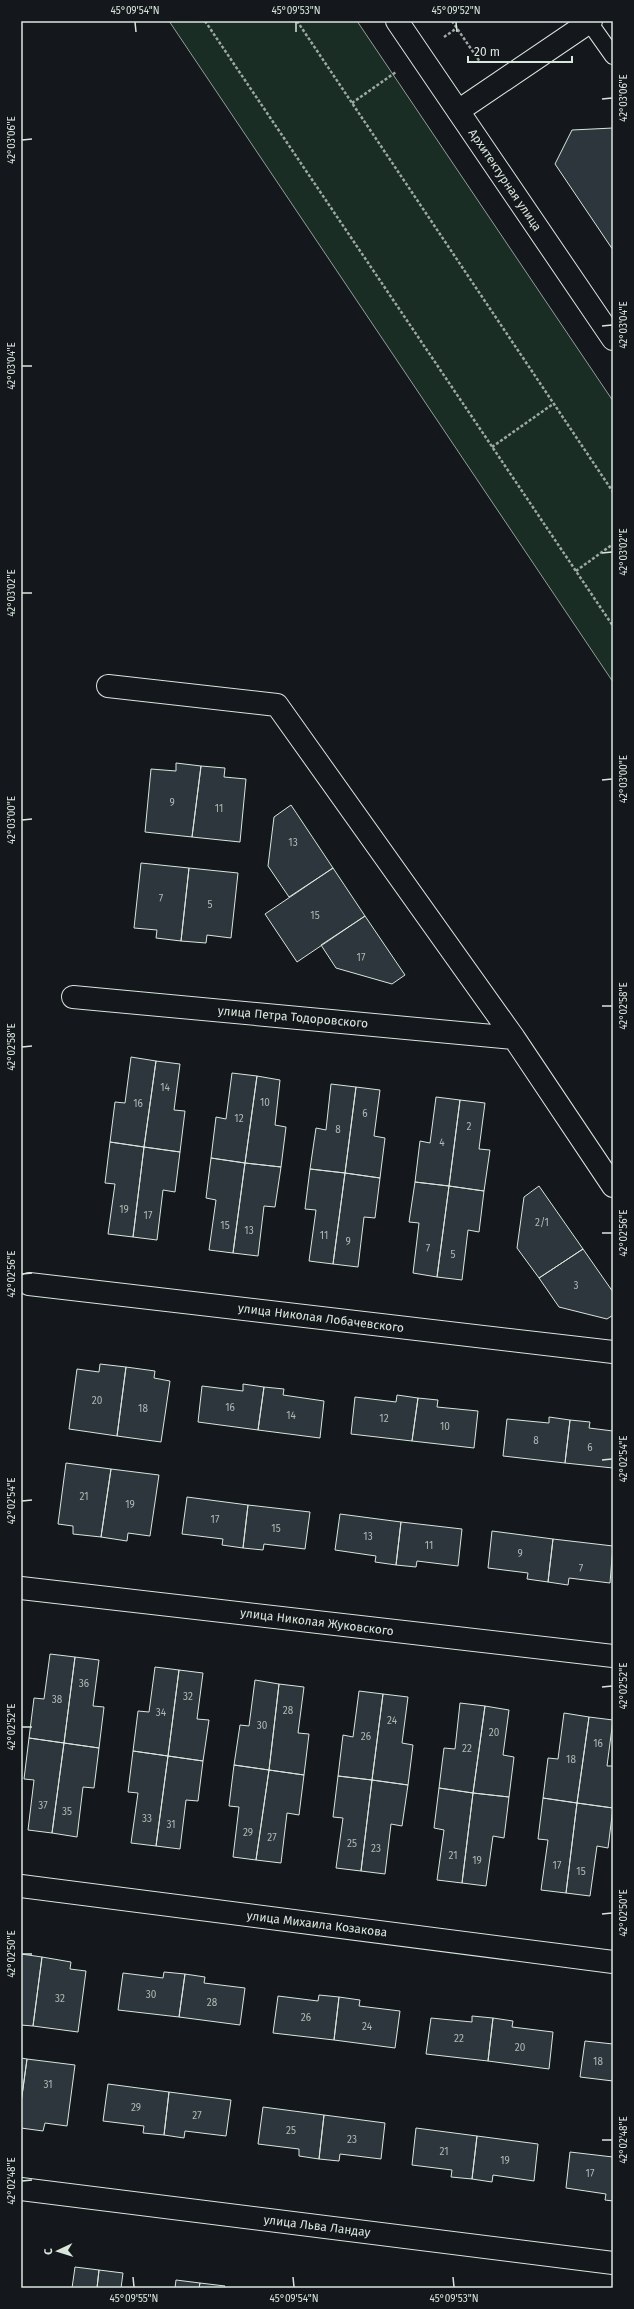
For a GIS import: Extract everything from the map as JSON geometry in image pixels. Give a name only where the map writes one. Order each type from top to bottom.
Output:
[{"type":"street","name":"Архитектурная улица","points":[[397,21],[613,339]]},
{"type":"street","points":[[458,111],[590,22]]},
{"type":"street","points":[[108,686],[277,705],[514,1038],[613,1186]]},
{"type":"street","name":"улица Петра Тодоровского","points":[[73,997],[514,1038]]},
{"type":"street","name":"улица Николая Лобачевского","points":[[29,1284],[613,1352]]},
{"type":"street","name":"улица Николая Жуковского","points":[[21,1588],[613,1656]]},
{"type":"street","name":"улица Михаила Козакова","points":[[21,1886],[613,1962]]},
{"type":"street","name":"улица Льва Ландау","points":[[21,2189],[613,2263]]},
{"type":"lane","points":[[590,22],[613,56]]},
{"type":"path","points":[[205,21],[613,626]]},
{"type":"path","points":[[297,21],[613,492]]},
{"type":"path","points":[[452,21],[496,85]]},
{"type":"path","points":[[492,447],[553,404]]},
{"type":"path","points":[[576,571],[613,544]]},
{"type":"green space","points":[[169,21],[357,21],[613,401],[613,682]]},
{"type":"building","points":[[613,128],[613,250],[555,164],[572,130]]},
{"type":"building","points":[[176,763],[201,766],[192,837],[145,832],[151,769],[176,771]]},
{"type":"building","points":[[201,766],[225,768],[224,777],[246,779],[240,842],[192,837]]},
{"type":"building","points":[[291,805],[333,868],[289,897],[268,866],[274,817]]},
{"type":"building","points":[[141,863],[189,868],[181,941],[156,938],[157,930],[134,928]]},
{"type":"building","points":[[189,868],[238,873],[231,938],[207,935],[206,943],[181,941]]},
{"type":"building","points":[[333,868],[365,916],[297,962],[265,914]]},
{"type":"building","points":[[365,916],[405,975],[392,984],[336,968],[321,945]]},
{"type":"building","points":[[131,1057],[156,1061],[144,1147],[110,1142],[115,1102],[125,1103]]},
{"type":"building","points":[[156,1061],[180,1064],[174,1110],[185,1111],[180,1152],[144,1147]]},
{"type":"building","points":[[232,1073],[257,1076],[245,1163],[211,1158],[216,1117],[226,1119]]},
{"type":"building","points":[[257,1076],[280,1080],[275,1125],[286,1127],[281,1167],[245,1163]]},
{"type":"building","points":[[331,1084],[356,1087],[345,1173],[310,1169],[316,1128],[326,1130]]},
{"type":"building","points":[[356,1087],[380,1090],[374,1136],[385,1138],[380,1178],[345,1173]]},
{"type":"building","points":[[436,1097],[460,1100],[449,1186],[415,1182],[420,1141],[430,1143]]},
{"type":"building","points":[[460,1100],[485,1103],[479,1149],[490,1150],[484,1191],[449,1186]]},
{"type":"building","points":[[110,1142],[144,1147],[133,1237],[108,1234],[115,1184],[105,1183]]},
{"type":"building","points":[[144,1147],[180,1152],[175,1192],[163,1190],[157,1240],[133,1237]]},
{"type":"building","points":[[211,1158],[245,1163],[233,1253],[209,1250],[216,1200],[206,1198]]},
{"type":"building","points":[[245,1163],[281,1167],[275,1207],[264,1206],[258,1256],[233,1253]]},
{"type":"building","points":[[310,1169],[345,1173],[333,1264],[309,1261],[316,1210],[305,1209]]},
{"type":"building","points":[[345,1173],[380,1178],[375,1218],[364,1217],[358,1267],[333,1264]]},
{"type":"building","points":[[415,1182],[449,1186],[437,1277],[413,1273],[419,1223],[409,1222]]},
{"type":"building","points":[[449,1186],[484,1191],[479,1232],[468,1230],[462,1280],[437,1277]]},
{"type":"building","points":[[539,1186],[583,1249],[539,1278],[517,1248],[524,1197]]},
{"type":"building","points":[[583,1249],[613,1292],[613,1315],[607,1319],[559,1307],[539,1278]]},
{"type":"building","points":[[100,1364],[126,1367],[117,1436],[69,1429],[77,1369],[99,1372]]},
{"type":"building","points":[[126,1367],[155,1371],[154,1378],[170,1381],[161,1442],[117,1436]]},
{"type":"building","points":[[243,1384],[264,1387],[258,1430],[198,1422],[202,1386],[243,1391]]},
{"type":"building","points":[[264,1387],[284,1389],[283,1395],[324,1401],[320,1438],[258,1430]]},
{"type":"building","points":[[397,1395],[418,1398],[412,1441],[351,1434],[355,1397],[396,1402]]},
{"type":"building","points":[[418,1398],[438,1400],[437,1407],[478,1411],[474,1448],[412,1441]]},
{"type":"building","points":[[549,1417],[570,1420],[565,1463],[503,1456],[507,1419],[549,1423]]},
{"type":"building","points":[[570,1420],[590,1422],[589,1428],[613,1431],[613,1468],[565,1463]]},
{"type":"building","points":[[66,1463],[111,1469],[101,1537],[73,1534],[73,1526],[58,1524]]},
{"type":"building","points":[[111,1469],[159,1475],[150,1536],[128,1533],[127,1541],[101,1537]]},
{"type":"building","points":[[187,1497],[248,1505],[243,1548],[222,1545],[223,1539],[182,1534]]},
{"type":"building","points":[[248,1505],[310,1512],[305,1549],[264,1544],[263,1550],[243,1548]]},
{"type":"building","points":[[340,1514],[401,1522],[396,1565],[375,1562],[376,1556],[335,1550]]},
{"type":"building","points":[[401,1522],[462,1529],[458,1566],[417,1561],[416,1567],[396,1565]]},
{"type":"building","points":[[492,1531],[553,1539],[548,1582],[527,1579],[528,1573],[488,1568]]},
{"type":"building","points":[[553,1539],[613,1546],[610,1583],[569,1578],[568,1585],[548,1582]]},
{"type":"building","points":[[50,1654],[75,1657],[64,1743],[29,1738],[34,1698],[44,1699]]},
{"type":"building","points":[[75,1657],[99,1660],[93,1706],[104,1707],[99,1748],[64,1743]]},
{"type":"building","points":[[155,1667],[179,1670],[168,1756],[133,1751],[138,1711],[149,1712]]},
{"type":"building","points":[[179,1670],[203,1673],[197,1719],[209,1720],[203,1761],[168,1756]]},
{"type":"building","points":[[255,1680],[279,1684],[269,1770],[234,1765],[240,1725],[249,1726]]},
{"type":"building","points":[[279,1684],[304,1687],[298,1733],[309,1734],[304,1775],[269,1770]]},
{"type":"building","points":[[359,1691],[383,1694],[372,1780],[338,1776],[343,1735],[353,1737]]},
{"type":"building","points":[[383,1694],[408,1697],[402,1743],[413,1745],[408,1785],[372,1780]]},
{"type":"building","points":[[460,1703],[485,1706],[473,1793],[439,1788],[444,1748],[455,1749]]},
{"type":"building","points":[[485,1706],[509,1710],[503,1755],[514,1757],[509,1797],[473,1793]]},
{"type":"building","points":[[564,1713],[589,1717],[577,1803],[543,1798],[548,1758],[558,1759]]},
{"type":"building","points":[[589,1717],[613,1720],[607,1766],[613,1766],[613,1808],[577,1803]]},
{"type":"building","points":[[29,1738],[64,1743],[52,1833],[28,1830],[34,1780],[24,1779]]},
{"type":"building","points":[[64,1743],[99,1748],[94,1788],[83,1787],[77,1837],[52,1833]]},
{"type":"building","points":[[133,1751],[168,1756],[156,1846],[131,1843],[138,1793],[128,1792]]},
{"type":"building","points":[[168,1756],[203,1761],[198,1801],[186,1800],[180,1849],[156,1846]]},
{"type":"building","points":[[234,1765],[269,1770],[256,1860],[233,1857],[239,1807],[229,1806]]},
{"type":"building","points":[[269,1770],[304,1775],[299,1815],[287,1813],[281,1863],[256,1860]]},
{"type":"building","points":[[338,1776],[372,1780],[361,1871],[336,1868],[343,1818],[333,1817]]},
{"type":"building","points":[[372,1780],[408,1785],[402,1826],[391,1824],[385,1874],[361,1871]]},
{"type":"building","points":[[439,1788],[473,1793],[462,1883],[437,1880],[444,1830],[434,1828]]},
{"type":"building","points":[[473,1793],[509,1797],[504,1838],[493,1836],[486,1886],[462,1883]]},
{"type":"building","points":[[543,1798],[577,1803],[566,1893],[541,1890],[548,1840],[538,1839]]},
{"type":"building","points":[[577,1803],[613,1808],[608,1848],[597,1846],[590,1896],[566,1893]]},
{"type":"building","points":[[21,1954],[42,1957],[33,2026],[21,2025]]},
{"type":"building","points":[[42,1957],[71,1962],[70,1969],[86,1971],[78,2032],[33,2026]]},
{"type":"building","points":[[164,1972],[185,1974],[179,2017],[118,2010],[123,1973],[163,1978]]},
{"type":"building","points":[[185,1974],[205,1977],[204,1983],[245,1988],[240,2025],[179,2017]]},
{"type":"building","points":[[319,1995],[339,1997],[334,2040],[273,2033],[278,1996],[318,2001]]},
{"type":"building","points":[[339,1997],[360,2000],[359,2006],[400,2011],[395,2048],[334,2040]]},
{"type":"building","points":[[472,2016],[493,2018],[488,2061],[426,2054],[431,2018],[472,2022]]},
{"type":"building","points":[[493,2018],[513,2021],[512,2027],[553,2032],[549,2069],[488,2061]]},
{"type":"building","points":[[585,2041],[613,2044],[613,2081],[580,2077]]},
{"type":"building","points":[[21,2058],[27,2059],[21,2103]]},
{"type":"building","points":[[27,2059],[75,2065],[67,2126],[45,2123],[43,2131],[21,2128],[21,2103]]},
{"type":"building","points":[[108,2084],[169,2092],[164,2135],[143,2133],[144,2126],[103,2121]]},
{"type":"building","points":[[169,2092],[231,2100],[226,2136],[185,2131],[184,2138],[164,2135]]},
{"type":"building","points":[[263,2107],[324,2115],[319,2159],[299,2156],[299,2149],[258,2144]]},
{"type":"building","points":[[324,2115],[385,2123],[381,2159],[340,2154],[339,2161],[319,2159]]},
{"type":"building","points":[[416,2128],[477,2136],[472,2179],[451,2177],[452,2170],[412,2165]]},
{"type":"building","points":[[477,2136],[538,2144],[534,2181],[493,2175],[492,2182],[472,2179]]},
{"type":"building","points":[[570,2152],[613,2157],[613,2201],[605,2200],[606,2194],[566,2188]]},
{"type":"building","points":[[75,2267],[99,2270],[97,2288],[72,2288]]},
{"type":"building","points":[[99,2270],[123,2273],[121,2288],[97,2288]]},
{"type":"building","points":[[176,2280],[200,2283],[199,2288],[175,2288]]},
{"type":"building","points":[[200,2283],[225,2286],[224,2288],[199,2288]]}]
